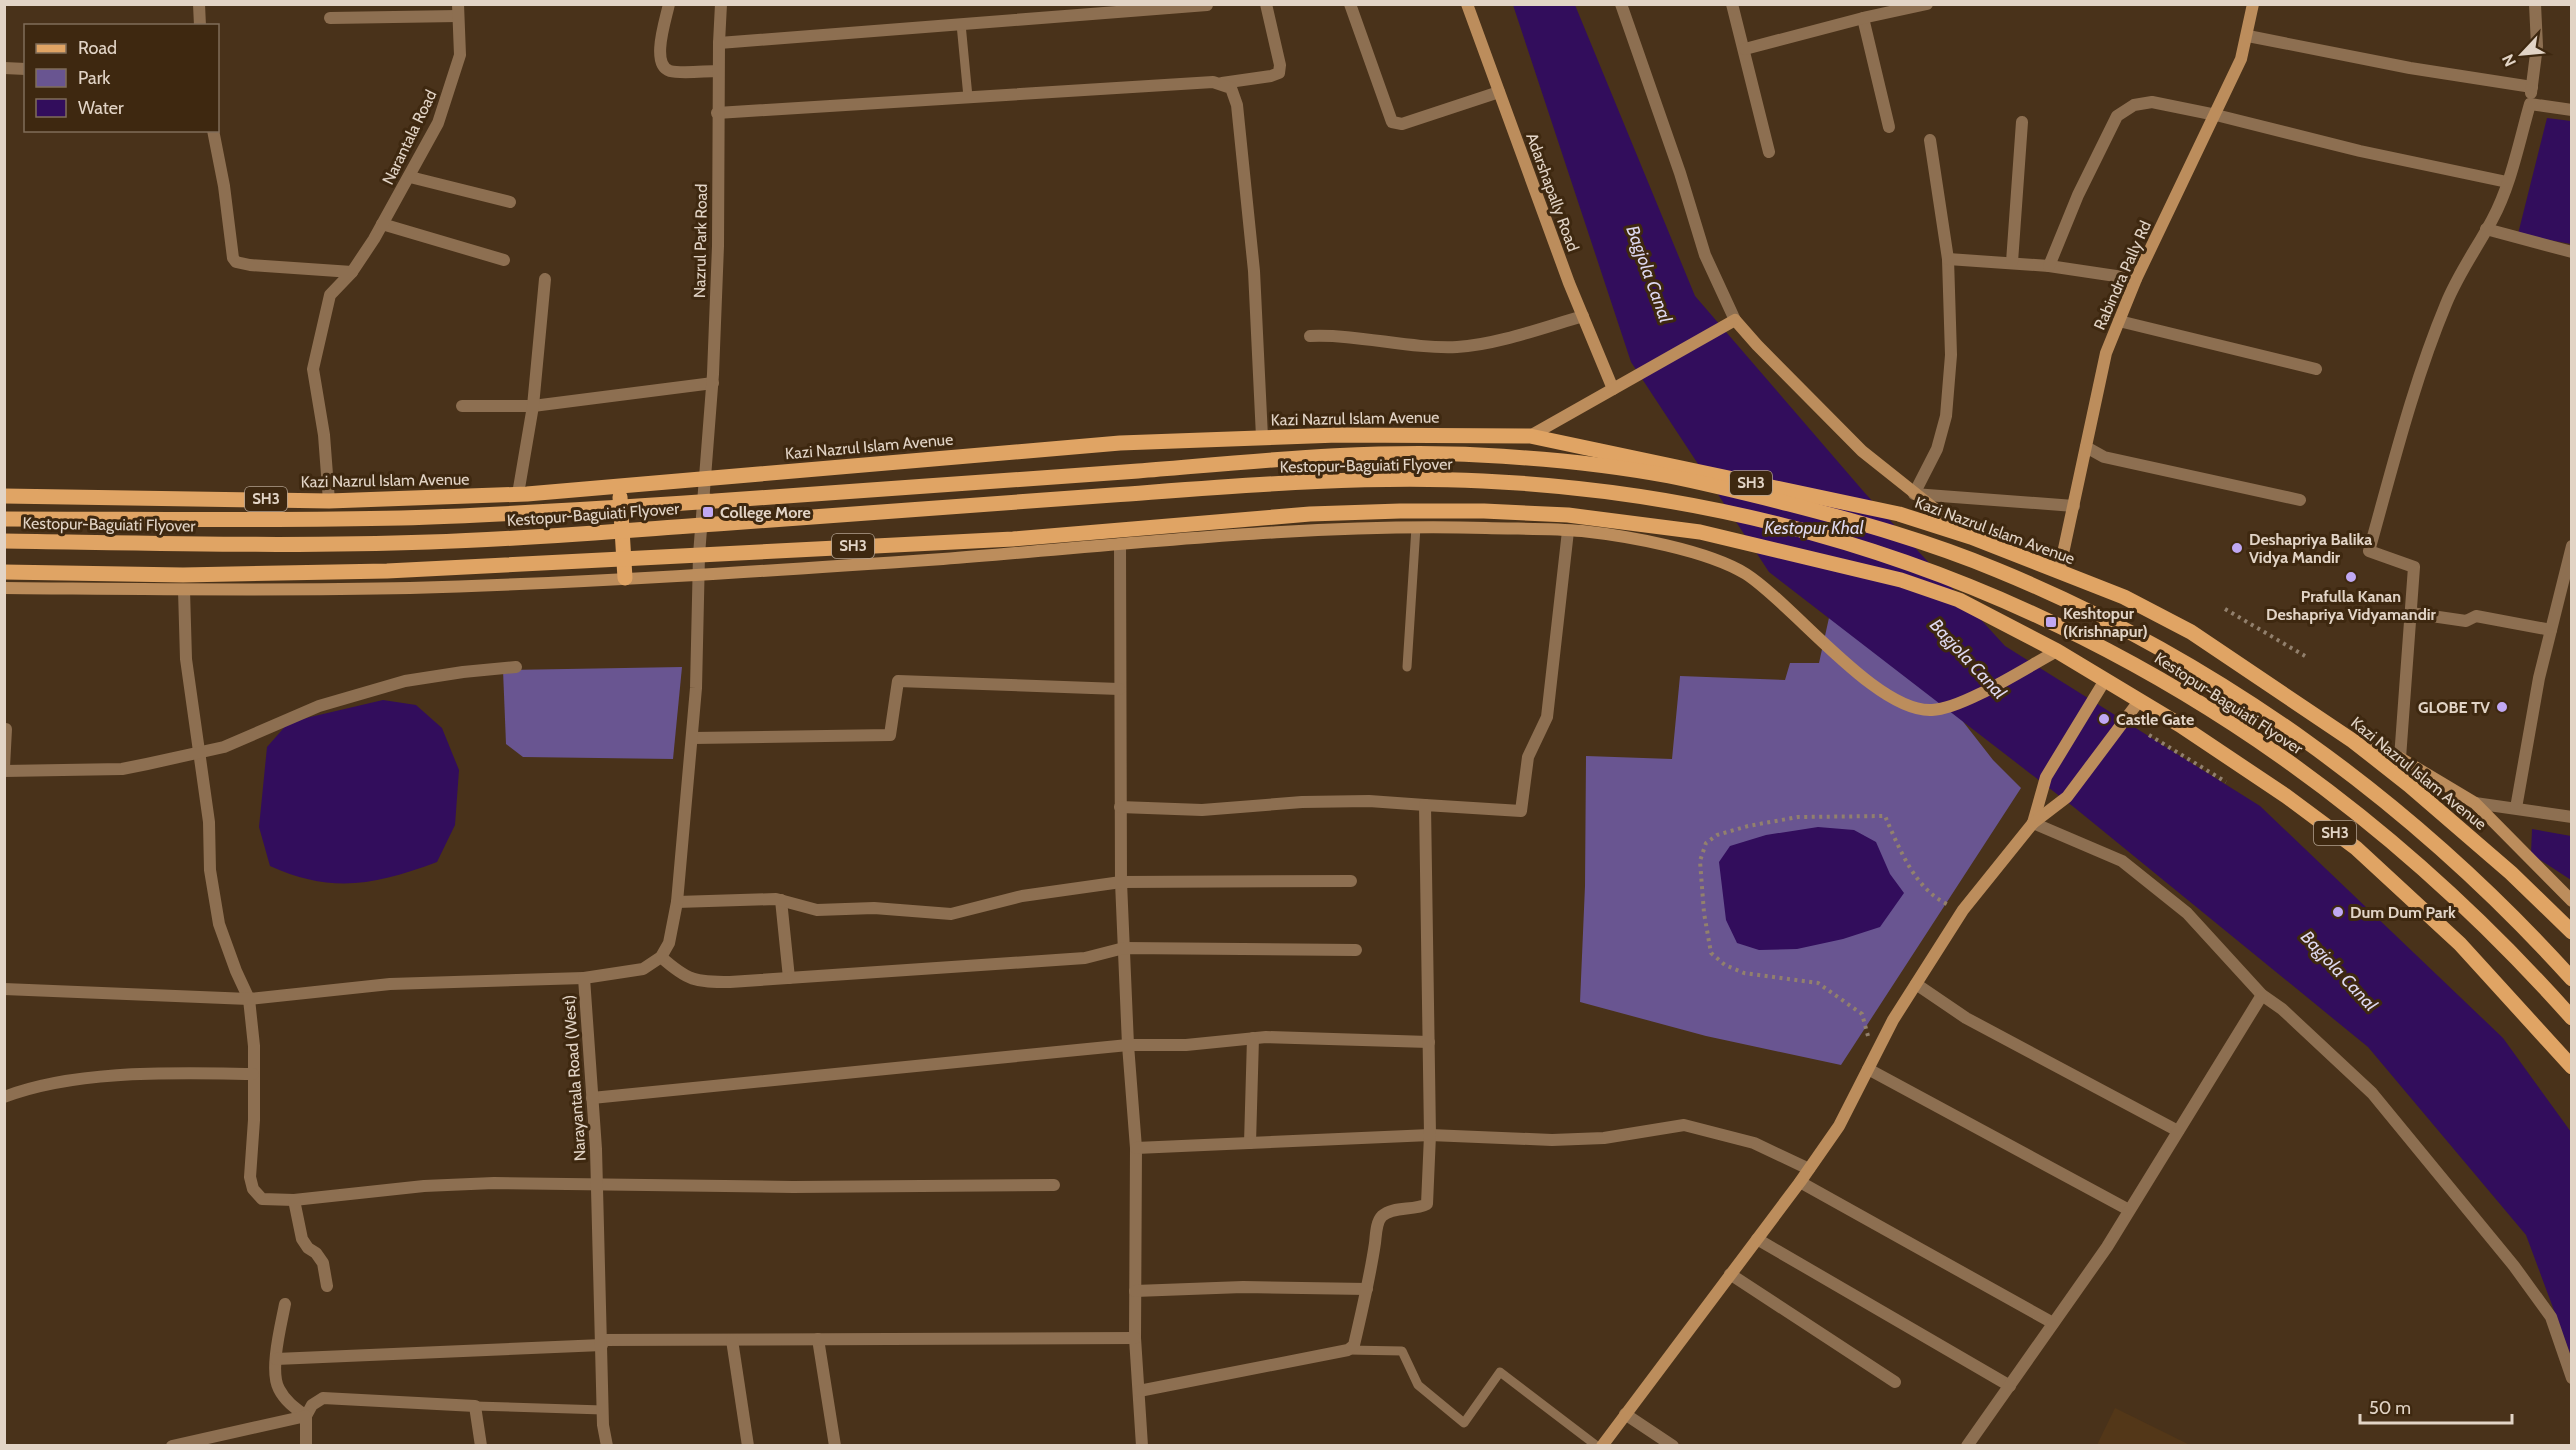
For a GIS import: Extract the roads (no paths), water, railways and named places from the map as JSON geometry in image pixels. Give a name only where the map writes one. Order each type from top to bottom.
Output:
[{"type":"main road","name":"Kazi Nazrul Islam Avenue","points":[[4,496],[329,501],[518,494],[1120,443],[1350,435],[1530,436],[1899,514],[1971,537],[2124,597],[2191,632],[2353,741],[2409,785],[2511,873],[2571,932]]},
{"type":"main road","name":"Kestopur-Baguiati Flyover","points":[[4,519],[396,518],[553,512],[1269,461],[1389,455],[1483,455],[1537,459],[1664,475],[1858,522],[1944,550],[1998,570],[2156,646],[2264,713],[2323,754],[2399,812],[2534,937],[2571,979]]},
{"type":"main road","name":"Kestopur-Baguiati Flyover","points":[[4,541],[425,543],[542,537],[1185,490],[1406,479],[1507,483],[1672,502],[1840,541],[1917,566],[1985,591],[2053,622],[2142,669],[2282,757],[2353,809],[2404,851],[2461,903],[2536,978],[2571,1018]]},
{"type":"main road","points":[[620,485],[625,578]]},
{"type":"main road","name":"SH3","points":[[4,572],[183,574],[351,571],[624,559],[1013,539],[1310,514],[1484,511],[1568,514],[1700,532],[1801,554],[1901,580],[1959,600],[2056,651],[2105,680],[2286,796],[2356,848],[2460,944],[2571,1067]]},
{"type":"street","points":[[199,4],[200,24]]},
{"type":"street","points":[[669,4],[660,52],[663,67],[670,71],[718,71]]},
{"type":"street","name":"Nazrul Park Road","points":[[699,555],[712,383],[718,246],[717,113],[721,4]]},
{"type":"street","points":[[1221,84],[1279,73],[1280,65],[1266,4]]},
{"type":"street","points":[[1350,4],[1392,122],[1402,124],[1498,92]]},
{"type":"street","name":"Adarshapally Road","points":[[1467,4],[1498,92],[1613,389]]},
{"type":"street","points":[[1621,4],[1705,255],[1731,322],[1757,345],[1862,452],[1971,537]]},
{"type":"street","points":[[1732,4],[1769,152]]},
{"type":"street","points":[[1744,49],[1927,4]]},
{"type":"street","name":"Rabindra Pally Rd","points":[[2059,572],[2106,353],[2136,279],[2241,59],[2248,36],[2253,4]]},
{"type":"street","points":[[2400,758],[2414,567],[2368,551],[2412,403],[2446,304],[2493,219],[2507,182],[2532,87],[2537,46],[2535,4]]},
{"type":"street","points":[[718,43],[1207,5]]},
{"type":"street","points":[[330,18],[458,10]]},
{"type":"street","name":"Narantala Road","points":[[329,501],[324,435],[313,369],[330,296],[352,272],[382,224],[438,123],[460,56],[458,10]]},
{"type":"street","points":[[1863,18],[1889,127]]},
{"type":"street","points":[[2248,36],[2410,68],[2532,87]]},
{"type":"street","points":[[4,68],[24,69]]},
{"type":"street","points":[[717,113],[1213,82],[1231,88],[1237,105],[1254,271],[1262,437]]},
{"type":"street","points":[[2049,266],[2078,195],[2117,116],[2134,105],[2152,102],[2216,115],[2360,151],[2507,182]]},
{"type":"street","points":[[2529,104],[2571,110]]},
{"type":"street","points":[[2012,262],[2022,122]]},
{"type":"street","points":[[213,132],[224,186],[233,258],[237,262],[249,265],[352,272]]},
{"type":"street","points":[[1914,494],[1937,449],[1946,416],[1951,355],[1948,259],[1930,140]]},
{"type":"street","points":[[410,177],[510,202]]},
{"type":"street","points":[[382,224],[504,260]]},
{"type":"street","points":[[2486,229],[2571,252]]},
{"type":"street","points":[[1948,259],[2012,262],[2136,279]]},
{"type":"street","points":[[518,494],[533,406],[545,279]]},
{"type":"street","points":[[1310,336],[1336,335],[1414,346],[1459,347],[1535,330],[1583,316]]},
{"type":"street","points":[[2119,321],[2316,369]]},
{"type":"street","points":[[1530,436],[1731,322]]},
{"type":"street","points":[[462,406],[533,406],[712,383]]},
{"type":"street","points":[[2086,447],[2104,457],[2300,500]]},
{"type":"street","points":[[1914,494],[2074,506]]},
{"type":"street","points":[[4,588],[184,590],[409,588],[698,574],[1275,532],[1416,527],[1569,531],[1683,548],[1743,572],[1788,607],[1866,680],[1897,701],[1916,709],[1934,711],[1957,705],[2056,651]]},
{"type":"street","points":[[1120,807],[1202,810],[1302,802],[1369,801],[1521,811],[1528,757],[1547,717],[1569,531]]},
{"type":"street","points":[[1120,544],[1121,882],[1128,1045],[1136,1148],[1135,1338],[1142,1446]]},
{"type":"street","points":[[2516,808],[2539,678],[2568,576],[2571,546]]},
{"type":"street","points":[[699,555],[693,738],[677,902],[669,943],[661,957],[688,978],[706,982],[789,978],[1084,958],[1124,948],[1356,950]]},
{"type":"street","points":[[184,590],[186,659],[209,822],[210,870],[219,924],[249,999],[254,1046],[250,1177],[253,1189],[262,1199],[294,1200],[424,1186],[494,1183],[849,1187],[1054,1185]]},
{"type":"street","points":[[2411,613],[2466,621],[2475,616],[2551,630]]},
{"type":"street","points":[[4,729],[6,729],[4,769],[122,769],[200,753],[243,741],[319,706],[405,681],[463,672],[516,668]]},
{"type":"street","points":[[2033,823],[2046,777],[2105,680]]},
{"type":"street","points":[[693,738],[890,735],[898,681],[1119,689]]},
{"type":"street","points":[[1600,1446],[1800,1182],[1839,1126],[1893,1020],[1963,910],[2033,823],[2067,797],[2139,701]]},
{"type":"street","points":[[2353,741],[2400,758],[2475,803],[2571,901]]},
{"type":"street","points":[[2475,803],[2571,817]]},
{"type":"street","points":[[1139,1391],[1348,1350],[1354,1345],[1381,1217],[1389,1212],[1420,1208],[1427,1204],[1430,1135],[1425,805]]},
{"type":"street","points":[[2033,823],[2122,861],[2187,913],[2262,995],[2282,1009],[2372,1093],[2507,1257],[2551,1317],[2571,1378]]},
{"type":"street","points":[[677,902],[781,900],[817,910],[874,908],[951,914],[1022,896],[1121,882],[1351,881]]},
{"type":"street","points":[[781,900],[789,978]]},
{"type":"street","name":"Narayantala Road (West)","points":[[608,1446],[603,1410],[597,1184],[584,978],[643,969],[661,957]]},
{"type":"street","points":[[4,988],[249,999],[390,984],[584,978]]},
{"type":"street","points":[[1916,984],[1966,1018],[2178,1131]]},
{"type":"street","points":[[1967,1446],[2107,1247],[2262,995]]},
{"type":"street","points":[[592,1098],[1128,1045],[1186,1045],[1253,1038],[1429,1042]]},
{"type":"street","points":[[1250,1143],[1253,1038]]},
{"type":"street","points":[[1868,1069],[2129,1210]]},
{"type":"street","points":[[4,1097],[51,1083],[98,1077],[194,1073],[253,1074]]},
{"type":"street","points":[[1136,1148],[1430,1135],[1552,1140],[1604,1138],[1684,1125],[1754,1143],[1809,1169]]},
{"type":"street","points":[[1800,1182],[2053,1323]]},
{"type":"street","points":[[294,1200],[302,1239],[323,1263],[327,1286]]},
{"type":"street","points":[[1757,1239],[2010,1386]]},
{"type":"street","points":[[1730,1274],[1895,1382]]},
{"type":"street","points":[[1135,1291],[1244,1287],[1367,1289]]},
{"type":"street","points":[[285,1304],[276,1359],[277,1387],[288,1402],[306,1416]]},
{"type":"street","points":[[276,1359],[601,1343],[819,1339],[1135,1338]]},
{"type":"street","points":[[819,1339],[835,1446]]},
{"type":"street","points":[[732,1340],[748,1446]]},
{"type":"street","points":[[306,1446],[306,1416],[312,1405],[323,1398],[380,1399],[475,1406],[481,1446]]},
{"type":"street","points":[[1625,1414],[1672,1446]]},
{"type":"street","points":[[172,1446],[306,1416]]},
{"type":"lane","points":[[961,24],[968,97]]},
{"type":"lane","points":[[1407,667],[1416,527]]},
{"type":"lane","points":[[1348,1350],[1402,1351],[1418,1385],[1464,1423],[1500,1372],[1600,1446]]},
{"type":"lane","points":[[475,1406],[603,1410]]},
{"type":"water","name":"Kestopur Khal","points":[[1513,5],[1575,5],[1695,296],[1864,492],[2005,646],[2260,806],[2503,1038],[2571,1132],[2571,1356],[2526,1235],[2368,1047],[2075,808],[1769,572],[1631,362]]},
{"type":"water","points":[[2547,118],[2571,121],[2571,244],[2518,234]]},
{"type":"water","points":[[383,700],[416,705],[442,728],[459,770],[455,825],[437,862],[393,876],[354,883],[314,880],[292,875],[270,866],[259,827],[267,747],[289,722]]},
{"type":"water","points":[[1818,827],[1854,830],[1876,842],[1890,874],[1904,893],[1880,927],[1843,939],[1797,949],[1759,950],[1737,943],[1726,920],[1719,862],[1730,846],[1766,835]]},
{"type":"water","points":[[2532,829],[2571,836],[2571,880],[2531,854]]},
{"type":"place","name":"College More","points":[[708,512]]},
{"type":"place","name":"Deshapriya Balika Vidya Mandir","points":[[2237,548]]},
{"type":"place","name":"Prafulla Kanan Deshapriya Vidyamandir","points":[[2351,577]]},
{"type":"place","name":"Keshtopur (Krishnapur)","points":[[2051,622]]},
{"type":"place","name":"GLOBE TV","points":[[2502,707]]},
{"type":"place","name":"Castle Gate","points":[[2104,719]]},
{"type":"place","name":"Dum Dum Park","points":[[2338,912]]},
{"type":"water label","name":"Bagjola Canal","points":[[1649,274]]},
{"type":"water label","name":"Bagjola Canal","points":[[1968,659]]},
{"type":"water label","name":"Bagjola Canal","points":[[2339,971]]}]
